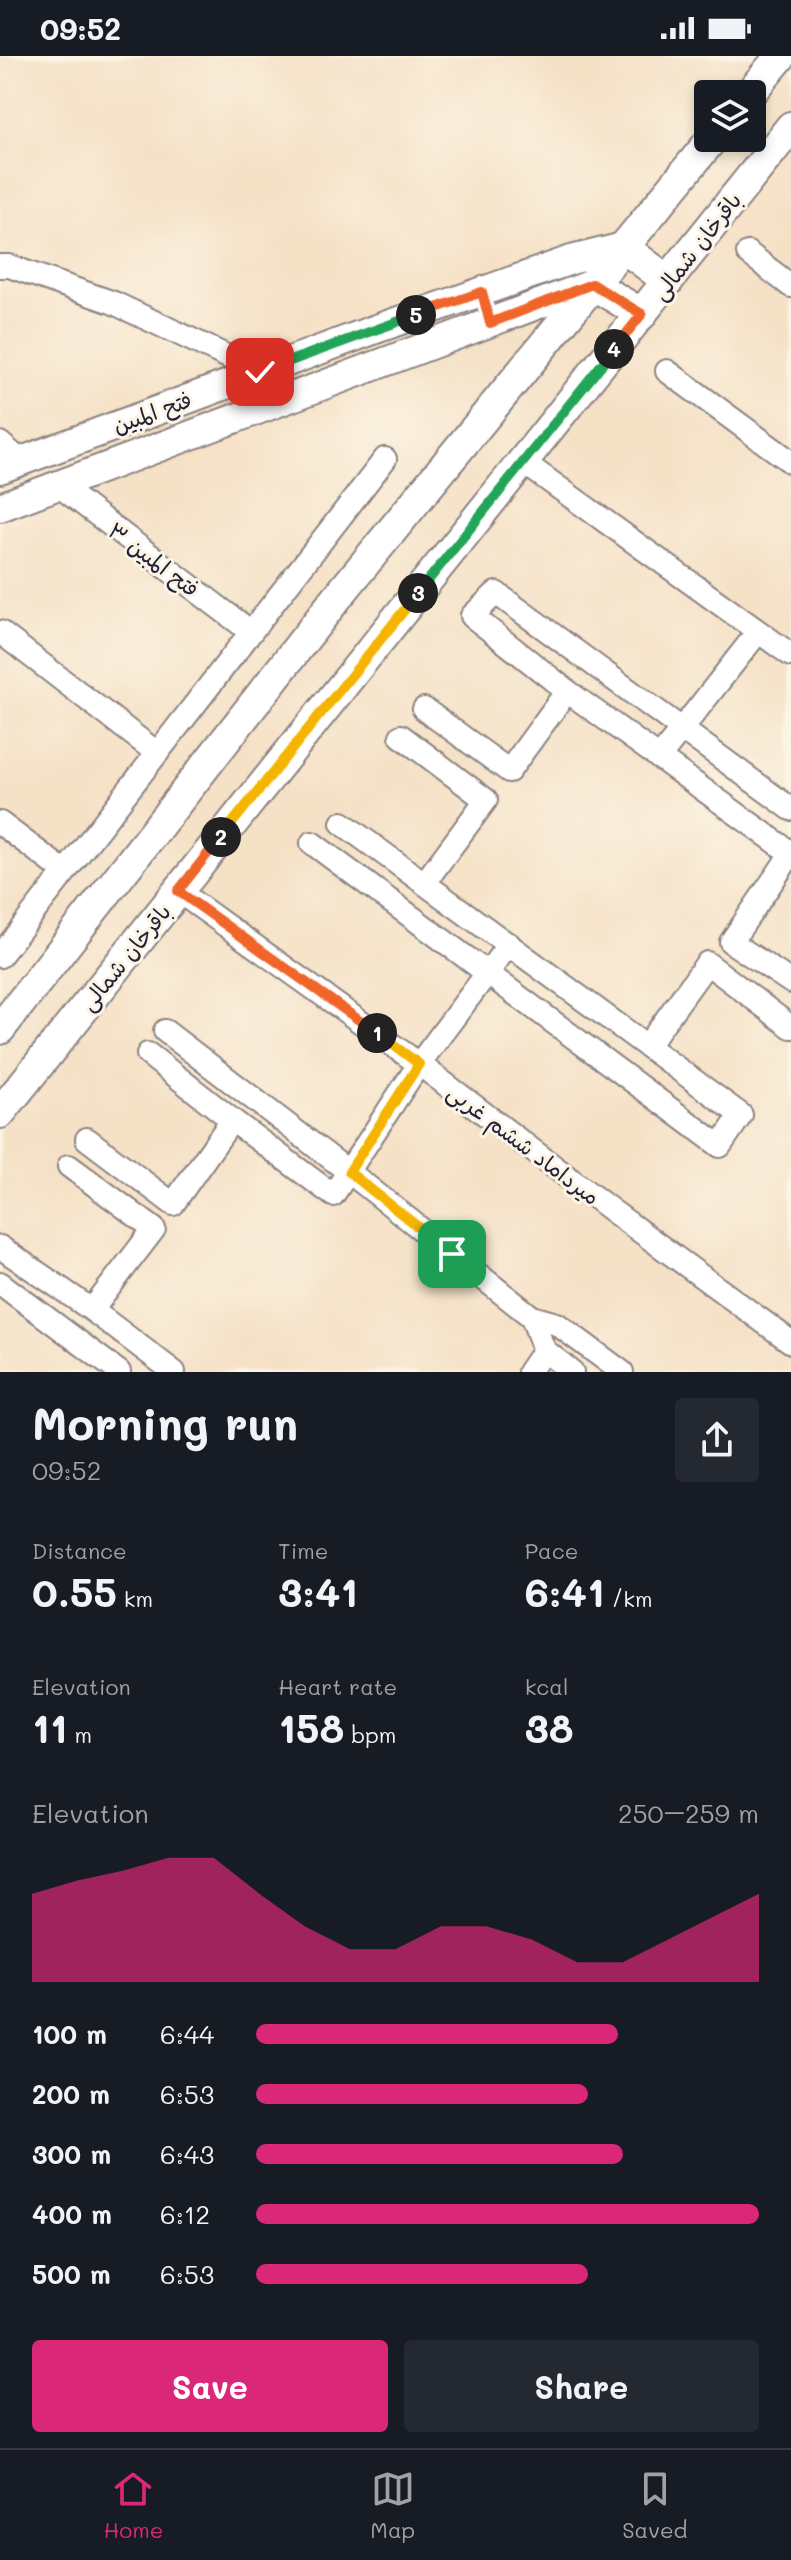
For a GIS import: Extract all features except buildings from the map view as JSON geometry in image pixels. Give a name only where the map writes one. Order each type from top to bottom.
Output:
[{"type":"main road","points":[[761,80],[781,56]]},
{"type":"main road","name":"باقرخان شمالی","points":[[0,1113],[791,127]]},
{"type":"main road","points":[[0,1029],[335,600],[701,152]]},
{"type":"main road","points":[[623,247],[668,281]]},
{"type":"main road","points":[[592,284],[642,314]]},
{"type":"street","name":"فتح المبین","points":[[7,458],[260,372],[571,260],[623,247]]},
{"type":"street","points":[[748,253],[791,286]]},
{"type":"street","points":[[0,266],[9,266],[114,303],[260,372]]},
{"type":"street","name":"فتح المبین","points":[[0,507],[592,284]]},
{"type":"street","points":[[482,292],[490,323]]},
{"type":"street","points":[[667,371],[791,462]]},
{"type":"street","points":[[0,956],[385,459]]},
{"type":"street","points":[[523,462],[791,655]]},
{"type":"street","name":"فتح المبین ۳","points":[[58,485],[251,632]]},
{"type":"street","points":[[791,809],[496,593],[472,616],[567,691],[791,853],[731,942],[791,982]]},
{"type":"street","points":[[0,632],[157,753]]},
{"type":"street","points":[[659,758],[758,632]]},
{"type":"street","points":[[424,709],[509,771],[567,691]]},
{"type":"street","points":[[401,736],[486,800],[425,882]]},
{"type":"street","points":[[0,823],[65,872]]},
{"type":"street","points":[[312,843],[720,1146],[741,1115],[342,823]]},
{"type":"street","name":"میرداماد ششم غربی","points":[[178,891],[419,1064],[791,1342]]},
{"type":"street","points":[[148,1054],[333,1195],[419,1064],[509,944]]},
{"type":"street","points":[[647,1046],[707,963],[791,1027]]},
{"type":"street","points":[[165,1031],[532,1317],[557,1324],[622,1372]]},
{"type":"street","points":[[87,1139],[173,1204],[232,1120]]},
{"type":"street","points":[[69,1166],[154,1229],[92,1310]]},
{"type":"street","points":[[0,1247],[92,1310],[174,1372]]},
{"type":"street","points":[[0,1283],[119,1372]]},
{"type":"street","points":[[532,1317],[544,1350],[572,1372]]},
{"type":"street","points":[[529,1372],[544,1350]]},
{"type":"route","points":[[260,372],[482,292],[490,323],[592,284],[642,314],[178,891],[419,1064],[349,1172],[452,1254]]}]
